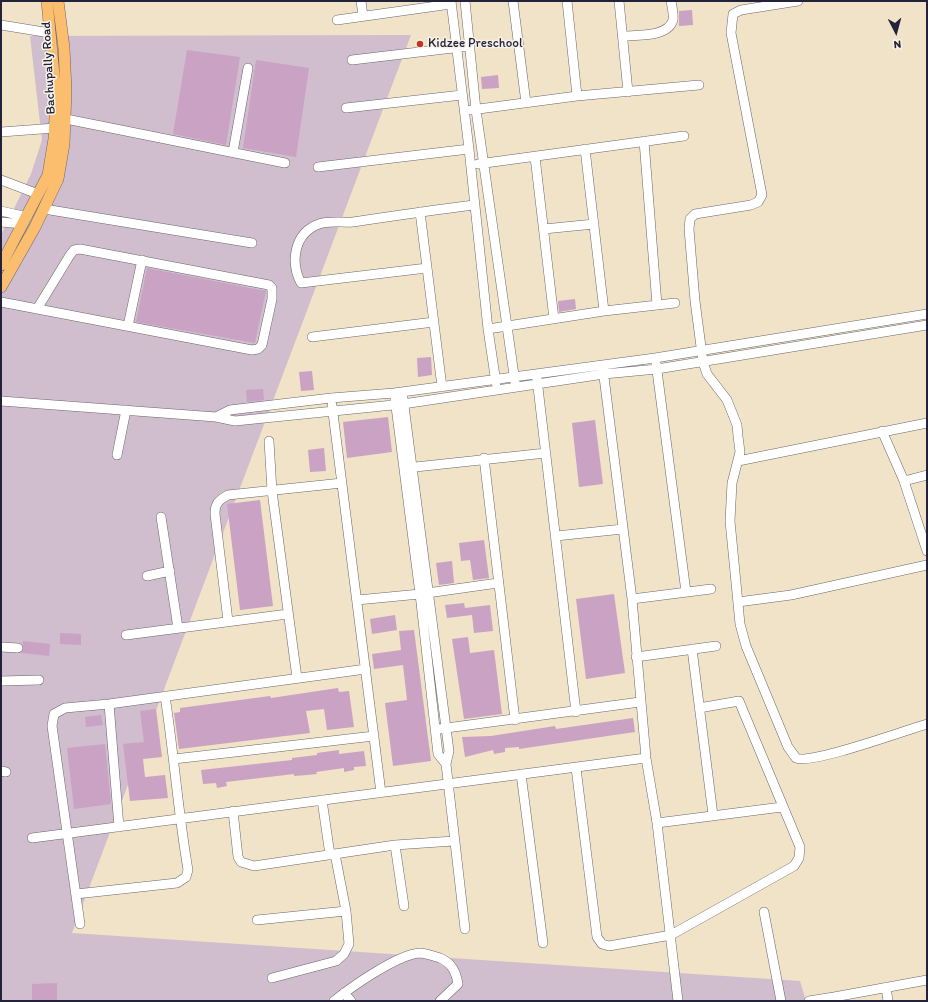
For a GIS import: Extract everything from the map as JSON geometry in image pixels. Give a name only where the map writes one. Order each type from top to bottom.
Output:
[{"type":"main road","name":"Bachupally Road","points":[[1,264],[48,175],[55,128],[56,96],[47,1]]},
{"type":"main road","name":"Bachupally Road","points":[[1,287],[44,209],[58,179],[66,119],[64,48],[58,1]]},
{"type":"street","points":[[361,1],[363,16]]},
{"type":"street","points":[[465,1],[476,110],[515,376],[515,387]]},
{"type":"street","points":[[513,1],[526,103]]},
{"type":"street","points":[[568,1],[577,96]]},
{"type":"street","points":[[619,1],[624,36],[628,92]]},
{"type":"street","points":[[624,36],[663,32],[670,27],[673,18],[671,1]]},
{"type":"street","points":[[798,1],[741,10],[736,12],[731,18],[731,33],[762,195],[758,202],[751,205],[696,214],[690,219],[690,248],[703,362],[706,374],[719,388],[733,412],[738,436],[738,461],[732,484],[730,509],[740,624],[746,646],[788,747],[796,758],[807,760],[927,724]]},
{"type":"street","points":[[337,20],[363,16],[409,5],[451,2],[469,149],[488,329],[497,389]]},
{"type":"street","points":[[1,25],[50,33]]},
{"type":"street","points":[[352,60],[470,46]]},
{"type":"street","points":[[234,152],[248,68]]},
{"type":"street","points":[[464,111],[577,96],[699,85]]},
{"type":"street","points":[[346,108],[462,95]]},
{"type":"street","points":[[66,119],[285,163]]},
{"type":"street","points":[[1,132],[55,128]]},
{"type":"street","points":[[470,165],[535,157],[585,148],[684,136]]},
{"type":"street","points":[[644,141],[657,305]]},
{"type":"street","points":[[585,148],[604,311]]},
{"type":"street","points":[[318,167],[469,149]]},
{"type":"street","points":[[535,157],[554,319]]},
{"type":"street","points":[[1,180],[38,194]]},
{"type":"street","points":[[427,268],[301,283],[295,272],[294,261],[299,241],[309,230],[320,224],[350,222],[474,205]]},
{"type":"street","points":[[44,209],[252,243]]},
{"type":"street","points":[[1,211],[25,220]]},
{"type":"street","points":[[420,212],[442,387]]},
{"type":"street","points":[[1,222],[25,220]]},
{"type":"street","points":[[544,229],[594,224]]},
{"type":"street","points":[[1,302],[37,309],[128,326],[252,350],[258,349],[262,346],[272,299],[272,288],[268,285],[84,249],[74,250],[63,264],[37,309]]},
{"type":"street","points":[[128,326],[142,260]]},
{"type":"street","points":[[488,329],[604,311],[675,302]]},
{"type":"street","points":[[216,417],[230,410],[331,398],[398,393],[496,378],[656,358],[927,314]]},
{"type":"street","points":[[312,337],[434,322]]},
{"type":"street","points":[[1,401],[216,417],[235,421],[400,404],[604,374],[657,369],[927,325]]},
{"type":"street","points":[[656,358],[686,592]]},
{"type":"street","points":[[603,364],[632,599],[646,758],[657,823],[672,935],[678,1001]]},
{"type":"street","points":[[536,374],[576,712]]},
{"type":"street","points":[[398,393],[440,729],[449,751],[446,764],[465,929]]},
{"type":"street","points":[[331,398],[381,792]]},
{"type":"street","points":[[118,455],[126,410]]},
{"type":"street","points":[[738,461],[927,422]]},
{"type":"street","points":[[882,431],[904,481],[927,550]]},
{"type":"street","points":[[269,441],[272,491],[297,678]]},
{"type":"street","points":[[408,468],[484,458],[546,453]]},
{"type":"street","points":[[484,458],[515,720]]},
{"type":"street","points":[[904,481],[927,475]]},
{"type":"street","points":[[228,621],[215,514],[215,506],[218,500],[228,495],[342,484]]},
{"type":"street","points":[[161,517],[178,628]]},
{"type":"street","points":[[556,536],[623,529]]},
{"type":"street","points":[[738,602],[791,596],[927,565]]},
{"type":"street","points":[[147,576],[170,572]]},
{"type":"street","points":[[357,600],[424,594],[498,583]]},
{"type":"street","points":[[632,599],[711,589]]},
{"type":"street","points":[[126,635],[288,614]]},
{"type":"street","points":[[636,657],[716,646]]},
{"type":"street","points":[[1,647],[18,648]]},
{"type":"street","points":[[692,649],[713,815]]},
{"type":"street","points":[[80,924],[52,719],[54,714],[65,708],[109,704],[366,669]]},
{"type":"street","points":[[1,681],[39,680]]},
{"type":"street","points":[[76,894],[177,883],[186,877],[188,870],[179,819],[174,759],[165,696]]},
{"type":"street","points":[[576,768],[597,937],[602,944],[609,946],[672,935],[794,866],[799,858],[800,847],[739,701],[699,708]]},
{"type":"street","points":[[440,729],[576,712],[640,702]]},
{"type":"street","points":[[109,704],[119,827]]},
{"type":"street","points":[[174,759],[374,736]]},
{"type":"street","points":[[32,838],[646,758]]},
{"type":"street","points":[[521,774],[543,943]]},
{"type":"street","points":[[272,978],[336,961],[344,954],[349,944],[346,911],[322,800]]},
{"type":"street","points":[[657,823],[782,806]]},
{"type":"street","points":[[233,811],[240,862],[254,866],[395,845],[454,841]]},
{"type":"street","points":[[395,845],[404,906]]},
{"type":"street","points":[[257,920],[346,911]]},
{"type":"street","points":[[764,912],[781,1001]]},
{"type":"street","points":[[334,1001],[344,993],[395,962],[419,953],[448,962],[456,973],[458,984],[440,1001]]},
{"type":"street","points":[[809,1001],[835,999],[886,987],[927,980]]},
{"type":"street","points":[[886,987],[888,1001]]},
{"type":"street","points":[[344,993],[351,1001]]},
{"type":"shaded area","points":[[411,35],[72,933],[800,981],[806,1001],[1,1001],[1,235],[31,174],[42,140],[30,36]]},
{"type":"building","points":[[692,10],[693,25],[679,26],[679,11]]},
{"type":"building","points":[[187,50],[240,57],[226,145],[173,134]]},
{"type":"building","points":[[256,60],[309,68],[296,157],[243,148]]},
{"type":"building","points":[[498,75],[499,88],[482,89],[481,77]]},
{"type":"building","points":[[147,268],[266,291],[255,343],[136,322]]},
{"type":"building","points":[[575,299],[576,309],[559,312],[558,301]]},
{"type":"building","points":[[431,357],[432,375],[418,377],[417,358]]},
{"type":"building","points":[[312,371],[314,390],[301,391],[299,372]]},
{"type":"building","points":[[263,389],[264,400],[247,402],[246,390]]},
{"type":"building","points":[[388,417],[392,452],[347,458],[343,422]]},
{"type":"building","points":[[595,420],[603,484],[579,487],[572,423]]},
{"type":"building","points":[[324,448],[326,471],[310,472],[308,450]]},
{"type":"building","points":[[260,500],[273,606],[240,610],[227,504]]},
{"type":"building","points":[[484,540],[489,578],[473,580],[470,560],[461,561],[459,543]]},
{"type":"building","points":[[452,561],[454,583],[439,585],[436,563]]},
{"type":"building","points":[[614,594],[625,673],[586,679],[576,599]]},
{"type":"building","points":[[464,603],[465,608],[490,605],[493,631],[474,633],[472,615],[447,618],[445,605]]},
{"type":"building","points":[[395,615],[397,630],[372,634],[370,619]]},
{"type":"building","points":[[414,630],[431,761],[393,766],[385,703],[407,700],[403,665],[374,669],[372,654],[401,650],[399,631]]},
{"type":"building","points":[[60,633],[81,634],[81,645],[60,644]]},
{"type":"building","points":[[468,637],[470,653],[494,650],[502,714],[464,719],[452,639]]},
{"type":"building","points":[[23,641],[50,644],[49,656],[22,653]]},
{"type":"building","points":[[338,688],[339,692],[349,691],[354,727],[327,730],[324,709],[306,711],[310,733],[179,749],[174,713],[180,712],[180,708],[270,696],[271,698]]},
{"type":"building","points":[[156,709],[162,757],[143,759],[145,777],[165,775],[168,798],[130,801],[123,744],[144,742],[140,711]]},
{"type":"building","points":[[101,715],[103,725],[86,727],[85,717]]},
{"type":"building","points":[[633,718],[635,732],[519,749],[519,747],[505,748],[505,752],[494,754],[493,750],[465,757],[462,737],[491,736],[555,726],[556,729]]},
{"type":"building","points":[[105,744],[111,804],[74,809],[67,748]]},
{"type":"building","points":[[339,750],[339,754],[364,751],[366,766],[354,767],[354,770],[344,772],[344,768],[316,772],[317,774],[294,776],[294,774],[226,782],[227,786],[217,788],[216,783],[203,784],[201,770],[292,760],[292,758],[317,755],[317,753]]},
{"type":"building","points":[[57,983],[57,1001],[32,1001],[32,984]]},
{"type":"place","name":"Kidzee Preschool","points":[[420,44]]}]
